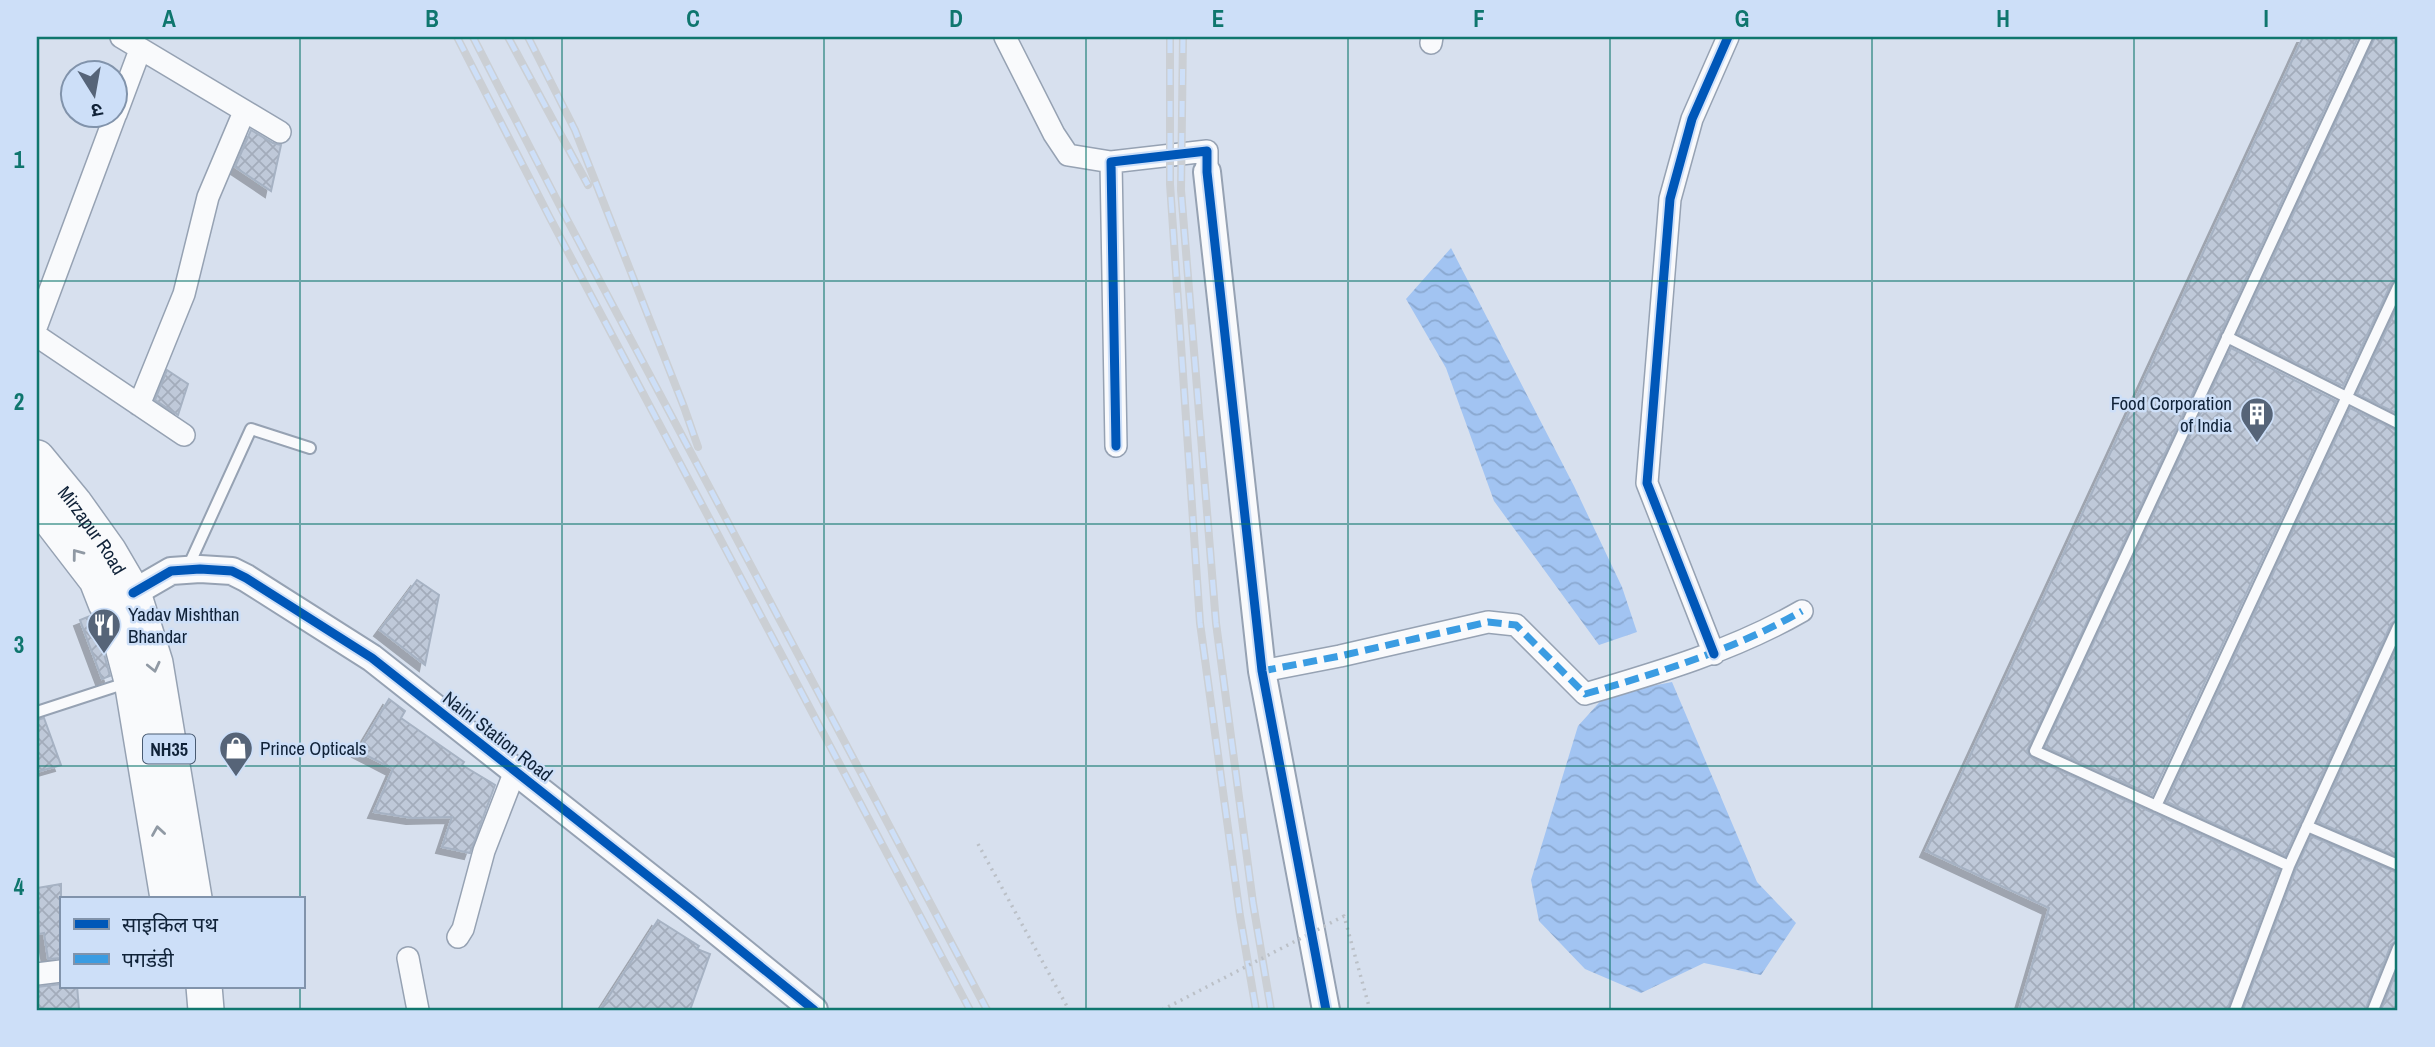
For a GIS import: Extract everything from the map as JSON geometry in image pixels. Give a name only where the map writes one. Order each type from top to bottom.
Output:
[{"type":"highway","name":"Mirzapur Road","points":[[37,458],[108,552],[123,599],[155,663],[194,897]]},
{"type":"highway","name":"Mirzapur Road","points":[[39,510],[97,580],[123,599]]},
{"type":"highway","name":"Mirzapur Road","points":[[123,599],[116,620],[132,681],[168,897]]},
{"type":"highway","points":[[182,988],[184,1010]]},
{"type":"highway","points":[[204,988],[206,1010]]},
{"type":"street","points":[[121,37],[280,132]]},
{"type":"street","points":[[1005,37],[1054,134],[1068,155],[1111,162],[1207,151],[1207,172],[1262,671],[1326,1010]]},
{"type":"street","points":[[1714,654],[1647,483],[1670,199],[1692,119],[1728,37]]},
{"type":"street","points":[[130,76],[140,50]]},
{"type":"street","points":[[139,405],[184,294],[208,197],[244,112]]},
{"type":"street","points":[[37,325],[109,130]]},
{"type":"street","points":[[1111,162],[1116,446]]},
{"type":"street","points":[[37,336],[184,435]]},
{"type":"street","name":"Naini Station Road","points":[[123,599],[170,571],[232,571],[246,578],[372,658],[814,1010]]},
{"type":"street","points":[[1262,671],[1488,622],[1516,625],[1586,694],[1714,654],[1802,611]]},
{"type":"street","points":[[458,937],[463,929],[484,851],[515,771]]},
{"type":"street","points":[[408,958],[418,1010]]},
{"type":"street","points":[[37,974],[60,971]]},
{"type":"lane","points":[[2289,866],[2035,751],[2367,37]]},
{"type":"lane","points":[[2156,806],[2398,287]]},
{"type":"lane","points":[[2227,337],[2398,422]]},
{"type":"lane","points":[[187,570],[251,429],[310,448]]},
{"type":"lane","points":[[2235,1010],[2289,866],[2398,626]]},
{"type":"lane","points":[[37,712],[132,681]]},
{"type":"lane","points":[[2307,826],[2398,865]]},
{"type":"lane","points":[[2373,1010],[2398,948]]},
{"type":"path","points":[[978,844],[1069,1010]]},
{"type":"path","points":[[1162,1010],[1344,916],[1370,1010]]},
{"type":"water","points":[[1451,248],[1574,486],[1622,587],[1637,632],[1599,645],[1494,501],[1446,368],[1406,299]]},
{"type":"water","points":[[1672,682],[1757,882],[1796,923],[1761,975],[1704,963],[1641,993],[1585,969],[1539,921],[1531,880],[1578,726],[1606,695]]},
{"type":"building","points":[[2303,37],[2358,37],[2027,751],[2032,758],[2279,870],[2227,1010],[2019,1010],[2049,908],[1926,851]]},
{"type":"building","points":[[2375,37],[2398,37],[2398,279],[2391,284],[2343,386],[2238,334]]},
{"type":"building","points":[[251,130],[281,145],[271,191],[235,167]]},
{"type":"building","points":[[2398,305],[2398,414],[2357,394]]},
{"type":"building","points":[[2231,348],[2336,401],[2152,795],[2045,747]]},
{"type":"building","points":[[167,370],[188,384],[178,415],[155,400]]},
{"type":"building","points":[[2350,408],[2398,431],[2398,619],[2391,624],[2285,856],[2167,802]]},
{"type":"building","points":[[417,580],[439,595],[425,665],[380,630]]},
{"type":"building","points":[[90,616],[97,628],[110,676],[102,679],[80,620]]},
{"type":"building","points":[[2398,645],[2398,857],[2318,822]]},
{"type":"building","points":[[389,699],[405,711],[401,718],[464,762],[462,765],[495,785],[470,853],[442,847],[452,817],[412,818],[374,812],[393,769],[358,751]]},
{"type":"building","points":[[44,718],[61,765],[37,772],[37,720]]},
{"type":"building","points":[[2311,836],[2398,873],[2398,940],[2391,945],[2365,1010],[2243,1010],[2296,869]]},
{"type":"building","points":[[61,884],[60,958],[48,959],[44,933],[39,934],[37,888]]},
{"type":"building","points":[[658,920],[699,946],[697,949],[710,954],[690,1010],[600,1010]]},
{"type":"building","points":[[2398,968],[2398,1010],[2381,1010]]},
{"type":"building","points":[[60,984],[60,988],[77,988],[79,1009],[37,1010],[37,987]]},
{"type":"railway","points":[[457,37],[550,218],[970,1010]]},
{"type":"railway","points":[[473,37],[987,1010]]},
{"type":"railway","points":[[508,37],[588,185]]},
{"type":"railway","points":[[528,37],[575,130],[698,447]]},
{"type":"railway","points":[[1170,37],[1170,184],[1200,623],[1240,916],[1256,1010]]},
{"type":"railway","points":[[1183,37],[1181,190],[1216,623],[1253,903],[1271,1010]]},
{"type":"marked path","points":[[1262,671],[1488,622],[1516,625],[1585,694],[1723,649],[1802,611]]},
{"type":"cycle path","points":[[1714,654],[1647,483],[1670,199],[1692,119],[1728,37]]},
{"type":"cycle path","points":[[1116,446],[1111,162],[1207,151],[1207,172],[1262,671],[1326,1010]]},
{"type":"cycle path","points":[[133,593],[171,571],[232,571],[246,578],[372,658],[814,1010]]},
{"type":"place","name":"Food Corporation of India","points":[[2257,444]]},
{"type":"place","name":"Yadav Mishthan Bhandar","points":[[104,655]]},
{"type":"place","name":"Prince Opticals","points":[[236,778]]}]
